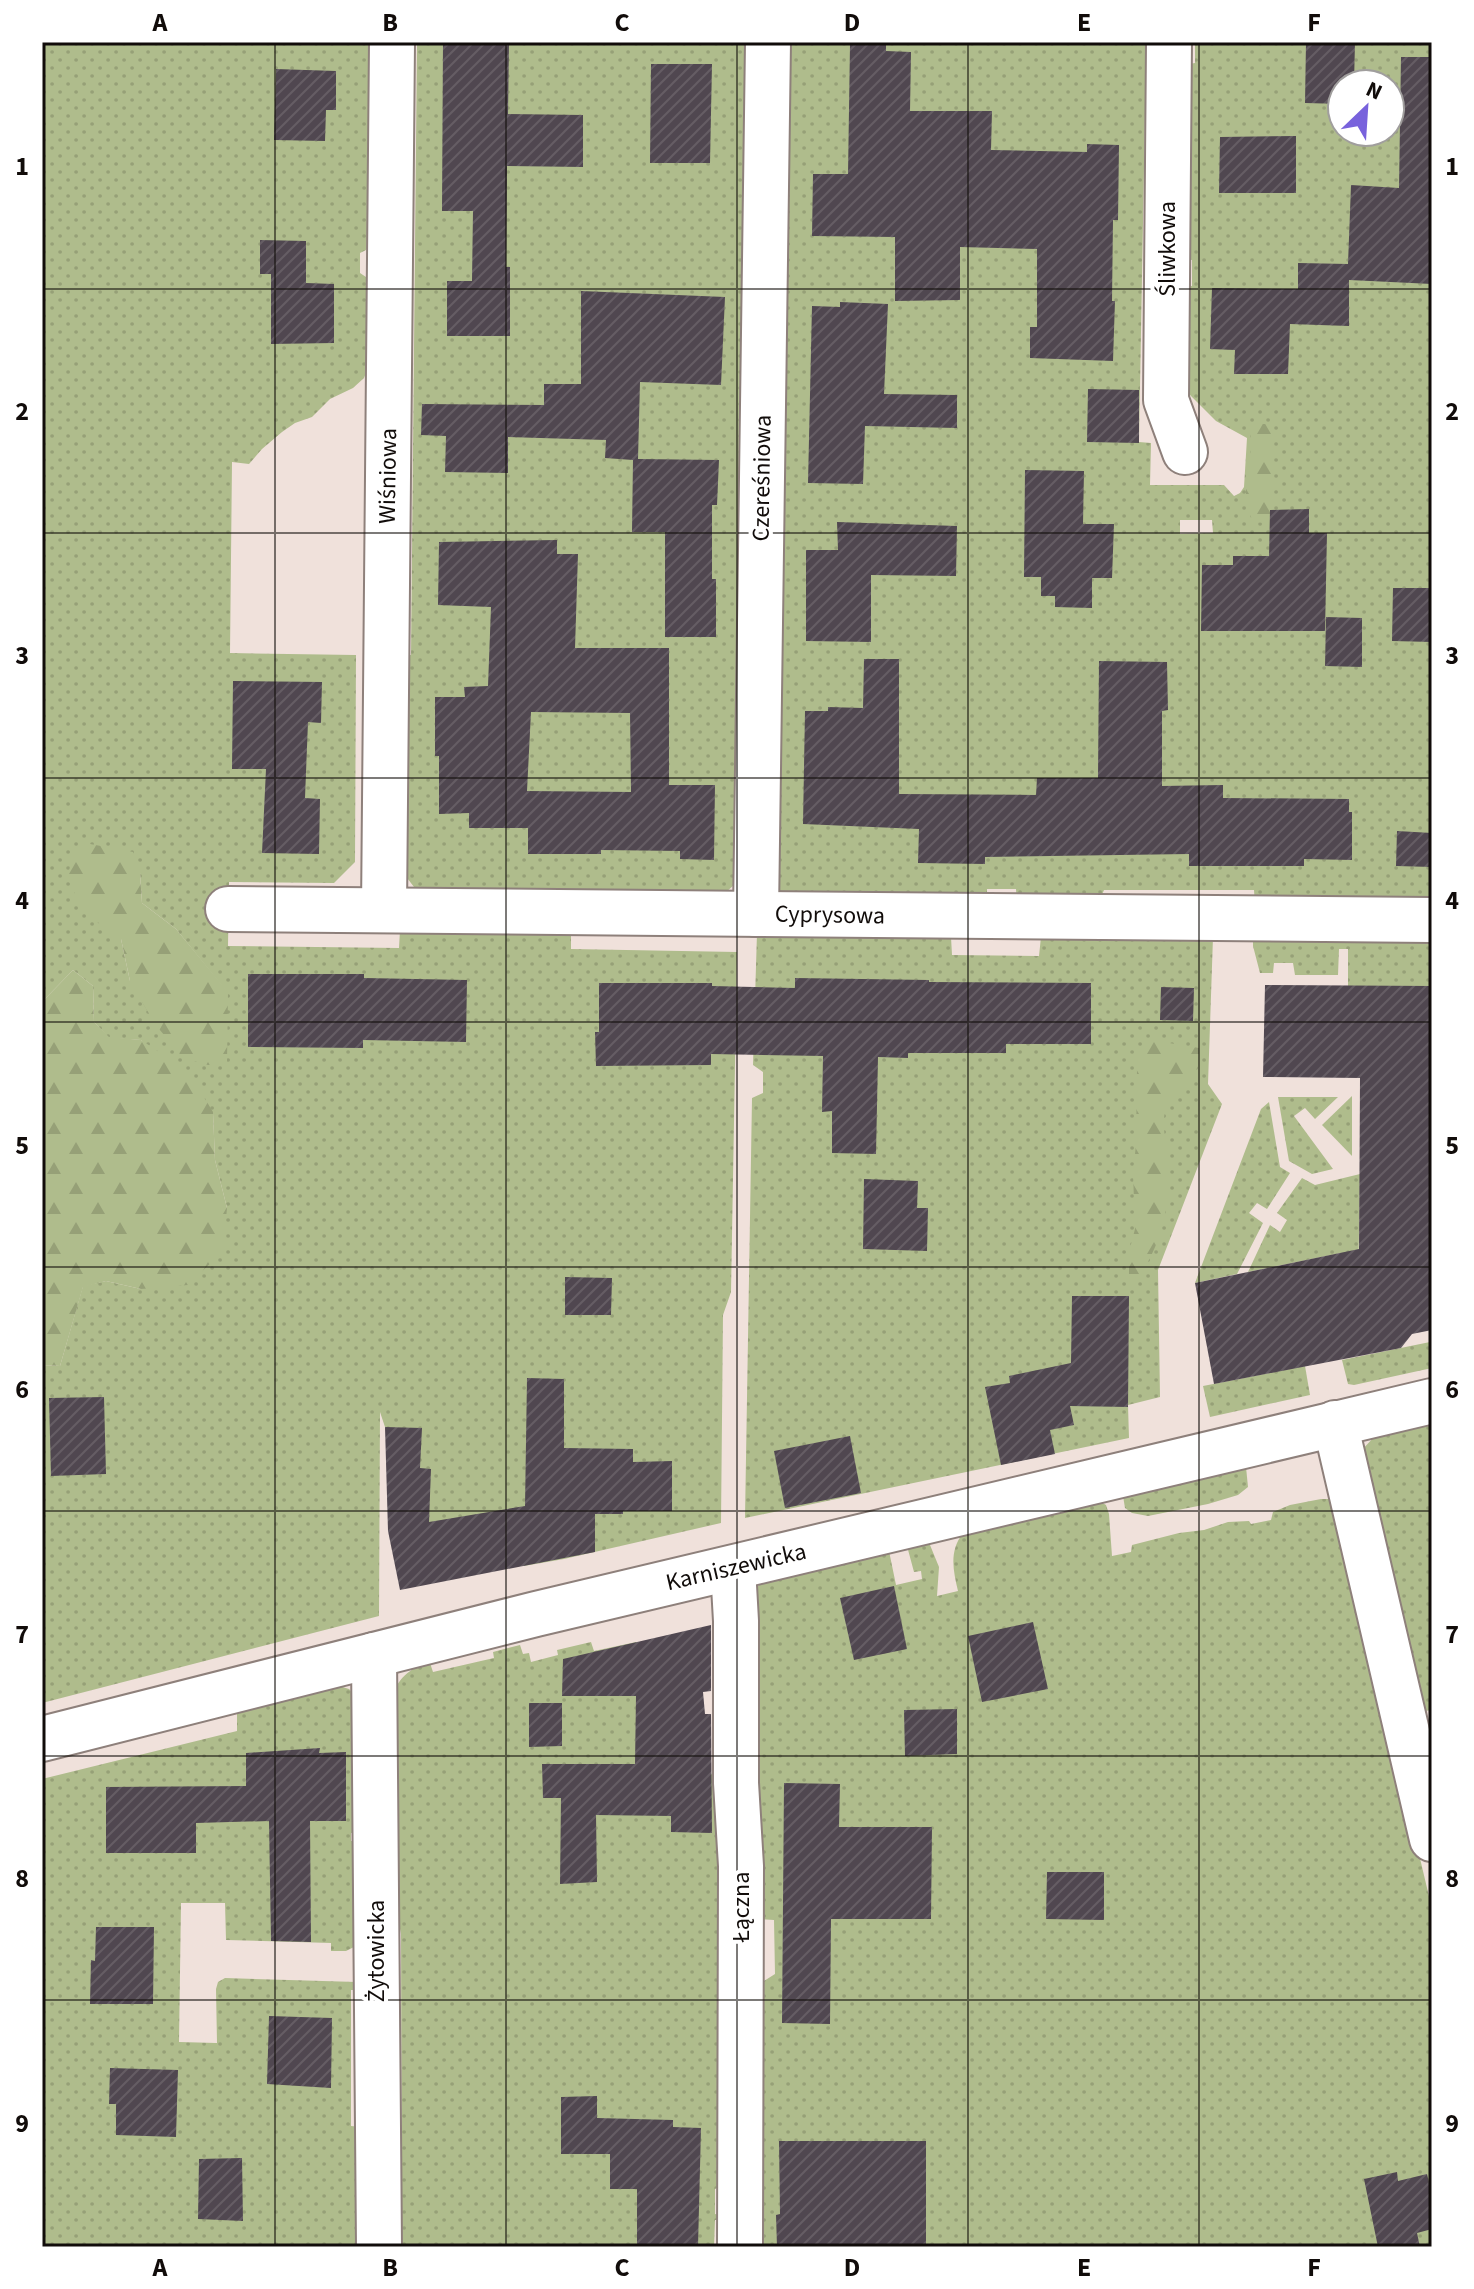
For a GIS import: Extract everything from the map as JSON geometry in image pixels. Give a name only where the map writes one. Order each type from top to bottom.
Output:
[{"type":"street","name":"Wiśniowa","points":[[384,910],[392,42]]},
{"type":"street","name":"Czereśniowa","points":[[756,914],[768,42]]},
{"type":"street","name":"Śliwkowa","points":[[1169,42],[1166,400],[1185,452]]},
{"type":"street","name":"Cyprysowa","points":[[228,909],[1432,920]]},
{"type":"street","name":"Karniszewicka","points":[[42,1739],[374,1655],[1432,1401]]},
{"type":"street","points":[[1335,1423],[1432,1839]]},
{"type":"street","name":"Łączna","points":[[733,1568],[736,1783],[741,1866],[740,2247]]},
{"type":"street","name":"Żytowicka","points":[[374,1655],[379,2247]]},
{"type":"green space","points":[[42,42],[375,42],[370,243],[360,253],[360,273],[369,279],[370,363],[364,378],[353,388],[330,399],[312,417],[282,432],[249,464],[232,462],[230,653],[356,655],[355,862],[334,883],[229,882],[228,946],[399,948],[400,930],[571,932],[571,949],[737,952],[731,1292],[723,1315],[721,1523],[524,1566],[409,1538],[380,1412],[379,1616],[42,1703],[42,1365],[60,1366],[83,1286],[106,1281],[141,1289],[227,1208],[215,1160],[213,1113],[141,1040],[109,1038],[94,1022],[93,986],[73,970],[42,1002]],"holes":[[[140,873],[142,903],[176,929],[227,992],[130,981],[121,939]]]},
{"type":"green space","points":[[417,42],[745,42],[736,733],[744,738],[735,884],[724,894],[423,895],[401,870],[402,655],[411,655]]},
{"type":"green space","points":[[788,42],[1154,42],[1153,113],[1145,113],[1139,442],[1151,443],[1150,485],[1224,485],[1234,496],[1244,487],[1247,438],[1216,421],[1186,391],[1184,286],[1192,286],[1192,260],[1183,259],[1189,64],[1195,63],[1195,42],[1432,42],[1432,907],[1255,905],[1254,890],[1104,890],[1101,897],[1017,903],[1016,889],[987,889],[987,903],[787,898],[777,888]],"holes":[[[1180,520],[1212,520],[1213,533],[1180,534]]]},
{"type":"green space","points":[[1248,424],[1272,424],[1270,523],[1253,522],[1246,505],[1251,438]]},
{"type":"green space","points":[[90,844],[133,852],[140,873],[142,903],[176,929],[228,992],[227,1063],[208,1065],[183,1058],[155,1024],[130,981],[121,939],[84,913],[68,879],[72,854]]},
{"type":"green space","points":[[757,933],[951,937],[952,955],[1039,956],[1041,937],[1213,937],[1208,1084],[1222,1104],[1158,1270],[1160,1397],[1128,1405],[1129,1438],[745,1518],[752,1098],[763,1093],[763,1072],[753,1065]]},
{"type":"green space","points":[[1253,936],[1432,940],[1432,986],[1348,986],[1348,949],[1339,949],[1338,975],[1295,975],[1293,963],[1274,963],[1273,973],[1260,973]]},
{"type":"green space","points":[[73,970],[93,986],[94,1022],[109,1037],[141,1040],[188,1071],[213,1112],[215,1160],[227,1208],[223,1251],[188,1285],[141,1289],[106,1281],[83,1287],[60,1366],[42,1365],[42,1002]]},
{"type":"green space","points":[[1147,1042],[1199,1048],[1199,1057],[1192,1079],[1171,1097],[1165,1110],[1168,1181],[1164,1218],[1149,1260],[1129,1285],[1129,1252],[1135,1229],[1133,1172],[1137,1068],[1139,1049]]},
{"type":"green space","points":[[1352,1096],[1352,1156],[1322,1125]]},
{"type":"green space","points":[[1278,1097],[1338,1097],[1315,1119],[1305,1108],[1294,1116],[1333,1169],[1312,1174],[1289,1161]]},
{"type":"green space","points":[[1269,1102],[1280,1167],[1290,1173],[1267,1209],[1257,1203],[1249,1213],[1263,1223],[1237,1274],[1195,1283],[1261,1109]]},
{"type":"green space","points":[[1360,1174],[1358,1290],[1341,1253],[1248,1272],[1270,1225],[1280,1232],[1287,1220],[1277,1213],[1302,1178],[1315,1185]]},
{"type":"green space","points":[[1430,1342],[1432,1368],[1348,1384],[1342,1360]]},
{"type":"green space","points":[[1305,1366],[1310,1395],[1210,1417],[1203,1386]]},
{"type":"green space","points":[[1432,1423],[1432,1710],[1418,1712],[1361,1451],[1374,1437]]},
{"type":"green space","points":[[1246,1467],[1248,1487],[1238,1495],[1148,1516],[1132,1513],[1125,1508],[1123,1496]]},
{"type":"green space","points":[[1330,1499],[1336,1504],[1432,1909],[1432,2247],[755,2247],[756,2162],[763,2155],[764,2118],[756,2118],[756,1986],[775,1974],[774,1920],[756,1919],[753,1596],[757,1587],[765,1580],[889,1551],[896,1585],[922,1579],[921,1571],[914,1572],[907,1546],[924,1542],[930,1545],[939,1567],[937,1596],[958,1591],[954,1554],[963,1533],[1099,1501],[1106,1505],[1109,1514],[1112,1556],[1131,1552],[1132,1545],[1179,1533],[1204,1530],[1228,1522],[1249,1521],[1251,1524],[1271,1520],[1273,1512]]},
{"type":"green space","points":[[591,1642],[594,1651],[636,1642],[712,1775],[716,1775],[727,1893],[725,2095],[718,2096],[717,2127],[727,2135],[726,2184],[715,2189],[715,2214],[725,2216],[725,2220],[715,2220],[714,2247],[402,2247],[401,1934],[394,1897],[393,1694],[403,1677],[429,1660],[433,1672],[494,1658],[493,1652],[520,1645],[523,1654],[529,1653],[531,1662],[558,1655],[557,1650]]},
{"type":"green space","points":[[336,1685],[349,1689],[355,1695],[359,1833],[351,1833],[351,1841],[360,1841],[358,1945],[346,1951],[331,1951],[331,1943],[226,1940],[225,1903],[181,1903],[179,2042],[217,2043],[216,1989],[218,1982],[225,1978],[357,1982],[362,1990],[351,1990],[351,2126],[361,2127],[359,2247],[42,2247],[42,1779],[237,1731],[237,1711]]},
{"type":"building","points":[[443,42],[509,42],[508,114],[583,115],[583,167],[507,166],[506,267],[510,267],[510,336],[447,336],[447,281],[472,281],[473,211],[442,211]]},
{"type":"building","points":[[1306,42],[1355,42],[1354,68],[1326,68],[1326,104],[1305,103]]},
{"type":"building","points":[[850,45],[886,45],[886,51],[911,52],[910,111],[992,111],[991,150],[1087,152],[1087,144],[1119,145],[1118,220],[1113,220],[1113,361],[1030,358],[1030,327],[1037,327],[1037,249],[960,247],[960,300],[895,301],[895,237],[812,236],[813,174],[848,174]]},
{"type":"building","points":[[1401,57],[1432,57],[1432,284],[1349,280],[1349,326],[1290,324],[1288,374],[1234,374],[1235,350],[1210,349],[1212,288],[1298,289],[1298,263],[1348,264],[1351,185],[1399,188],[1400,148],[1406,148],[1406,68],[1401,68]]},
{"type":"building","points":[[651,64],[712,64],[710,163],[650,163]]},
{"type":"building","points":[[276,69],[336,71],[336,110],[326,110],[325,141],[274,140]]},
{"type":"building","points":[[1296,136],[1296,193],[1219,193],[1220,137]]},
{"type":"building","points":[[260,240],[306,241],[306,283],[334,284],[334,343],[271,344],[271,274],[260,274]]},
{"type":"building","points":[[581,291],[725,297],[721,385],[640,382],[638,459],[719,460],[717,505],[712,505],[716,637],[665,637],[665,532],[632,532],[633,460],[605,458],[606,440],[508,437],[508,473],[445,472],[446,436],[421,435],[422,404],[544,405],[544,384],[581,384]]},
{"type":"building","points":[[840,302],[888,304],[884,394],[957,395],[957,428],[865,426],[863,484],[808,483],[812,306],[840,307]]},
{"type":"building","points":[[1088,389],[1139,390],[1139,443],[1087,442]]},
{"type":"building","points":[[1025,470],[1084,471],[1083,524],[1114,524],[1112,578],[1092,578],[1092,608],[1055,607],[1055,596],[1041,596],[1041,577],[1024,577]]},
{"type":"building","points":[[1309,509],[1309,533],[1327,533],[1325,631],[1201,631],[1202,565],[1233,565],[1233,556],[1269,556],[1270,510]]},
{"type":"building","points":[[837,522],[957,526],[956,576],[871,575],[871,642],[806,641],[806,550],[838,550]]},
{"type":"building","points":[[557,540],[557,554],[578,554],[575,648],[669,648],[669,785],[715,785],[714,860],[680,859],[680,851],[601,850],[601,854],[528,854],[528,828],[469,828],[469,813],[439,814],[435,697],[465,697],[464,687],[488,686],[491,607],[438,605],[439,542]],"holes":[[[531,712],[630,713],[631,792],[527,791]]]},
{"type":"building","points":[[1393,588],[1432,588],[1432,642],[1392,641]]},
{"type":"building","points":[[1326,617],[1362,618],[1362,667],[1325,666]]},
{"type":"building","points":[[864,659],[899,659],[899,794],[1036,795],[1037,778],[1098,778],[1099,661],[1167,662],[1168,710],[1162,711],[1162,786],[1223,785],[1223,798],[1349,799],[1352,860],[1304,859],[1304,866],[1189,866],[1189,854],[985,857],[985,864],[918,863],[919,829],[803,824],[805,711],[828,711],[828,707],[863,708]]},
{"type":"building","points":[[233,681],[322,682],[321,723],[308,722],[305,798],[320,799],[319,854],[262,853],[266,769],[232,769]]},
{"type":"building","points":[[1397,831],[1432,833],[1432,867],[1396,866]]},
{"type":"building","points":[[248,974],[364,974],[364,978],[467,980],[466,1042],[363,1040],[363,1048],[248,1047]]},
{"type":"building","points":[[795,978],[1091,983],[1091,1044],[1006,1044],[1006,1053],[908,1053],[908,1058],[878,1057],[876,1154],[832,1153],[832,1111],[822,1112],[823,1056],[711,1054],[711,1065],[596,1066],[599,983],[712,983],[712,986],[795,988]]},
{"type":"building","points":[[1265,985],[1432,986],[1432,1330],[1412,1334],[1401,1348],[1214,1384],[1195,1283],[1359,1249],[1360,1078],[1263,1077]]},
{"type":"building","points":[[1161,987],[1194,988],[1193,1021],[1160,1020]]},
{"type":"building","points":[[864,1179],[918,1181],[917,1208],[928,1208],[927,1251],[863,1249]]},
{"type":"building","points":[[565,1277],[612,1278],[611,1315],[565,1315]]},
{"type":"building","points":[[1072,1296],[1129,1296],[1128,1407],[1070,1406],[1074,1425],[1050,1430],[1055,1454],[1001,1465],[985,1387],[1010,1383],[1009,1376],[1071,1363]]},
{"type":"building","points":[[527,1378],[564,1379],[564,1448],[633,1449],[633,1462],[672,1461],[672,1511],[595,1514],[595,1552],[400,1590],[388,1531],[385,1427],[422,1428],[420,1468],[431,1469],[429,1522],[525,1506]]},
{"type":"building","points":[[104,1397],[106,1474],[51,1476],[49,1398]]},
{"type":"building","points":[[850,1436],[861,1493],[785,1508],[774,1451]]},
{"type":"building","points":[[894,1586],[907,1649],[854,1660],[840,1598]]},
{"type":"building","points":[[1033,1622],[1048,1689],[982,1702],[968,1636]]},
{"type":"building","points":[[711,1625],[711,1691],[703,1692],[705,1714],[711,1714],[712,1833],[671,1832],[671,1816],[596,1815],[597,1882],[560,1884],[561,1798],[543,1798],[542,1764],[635,1764],[636,1696],[562,1696],[563,1659]]},
{"type":"building","points":[[529,1703],[562,1703],[562,1746],[529,1747]]},
{"type":"building","points":[[957,1709],[957,1754],[905,1756],[904,1710]]},
{"type":"building","points":[[320,1748],[319,1753],[346,1752],[346,1821],[310,1821],[311,1942],[271,1941],[269,1821],[196,1823],[196,1853],[106,1853],[106,1787],[246,1786],[246,1753]]},
{"type":"building","points":[[784,1783],[840,1784],[839,1827],[932,1827],[931,1919],[831,1919],[830,2024],[782,2023]]},
{"type":"building","points":[[1047,1872],[1104,1872],[1104,1920],[1046,1919]]},
{"type":"building","points":[[96,1927],[154,1927],[153,2004],[90,2004],[91,1960],[95,1961]]},
{"type":"building","points":[[269,2016],[332,2018],[331,2088],[267,2084]]},
{"type":"building","points":[[110,2068],[178,2070],[176,2137],[116,2135],[116,2104],[109,2104]]},
{"type":"building","points":[[597,2096],[597,2118],[673,2120],[673,2127],[701,2128],[698,2247],[637,2247],[637,2189],[610,2189],[610,2154],[561,2154],[561,2097]]},
{"type":"building","points":[[779,2141],[926,2141],[926,2247],[777,2247]]},
{"type":"building","points":[[242,2158],[243,2221],[198,2219],[199,2159]]},
{"type":"building","points":[[1397,2172],[1398,2181],[1427,2174],[1432,2195],[1432,2229],[1417,2233],[1420,2247],[1378,2247],[1364,2179]]}]
